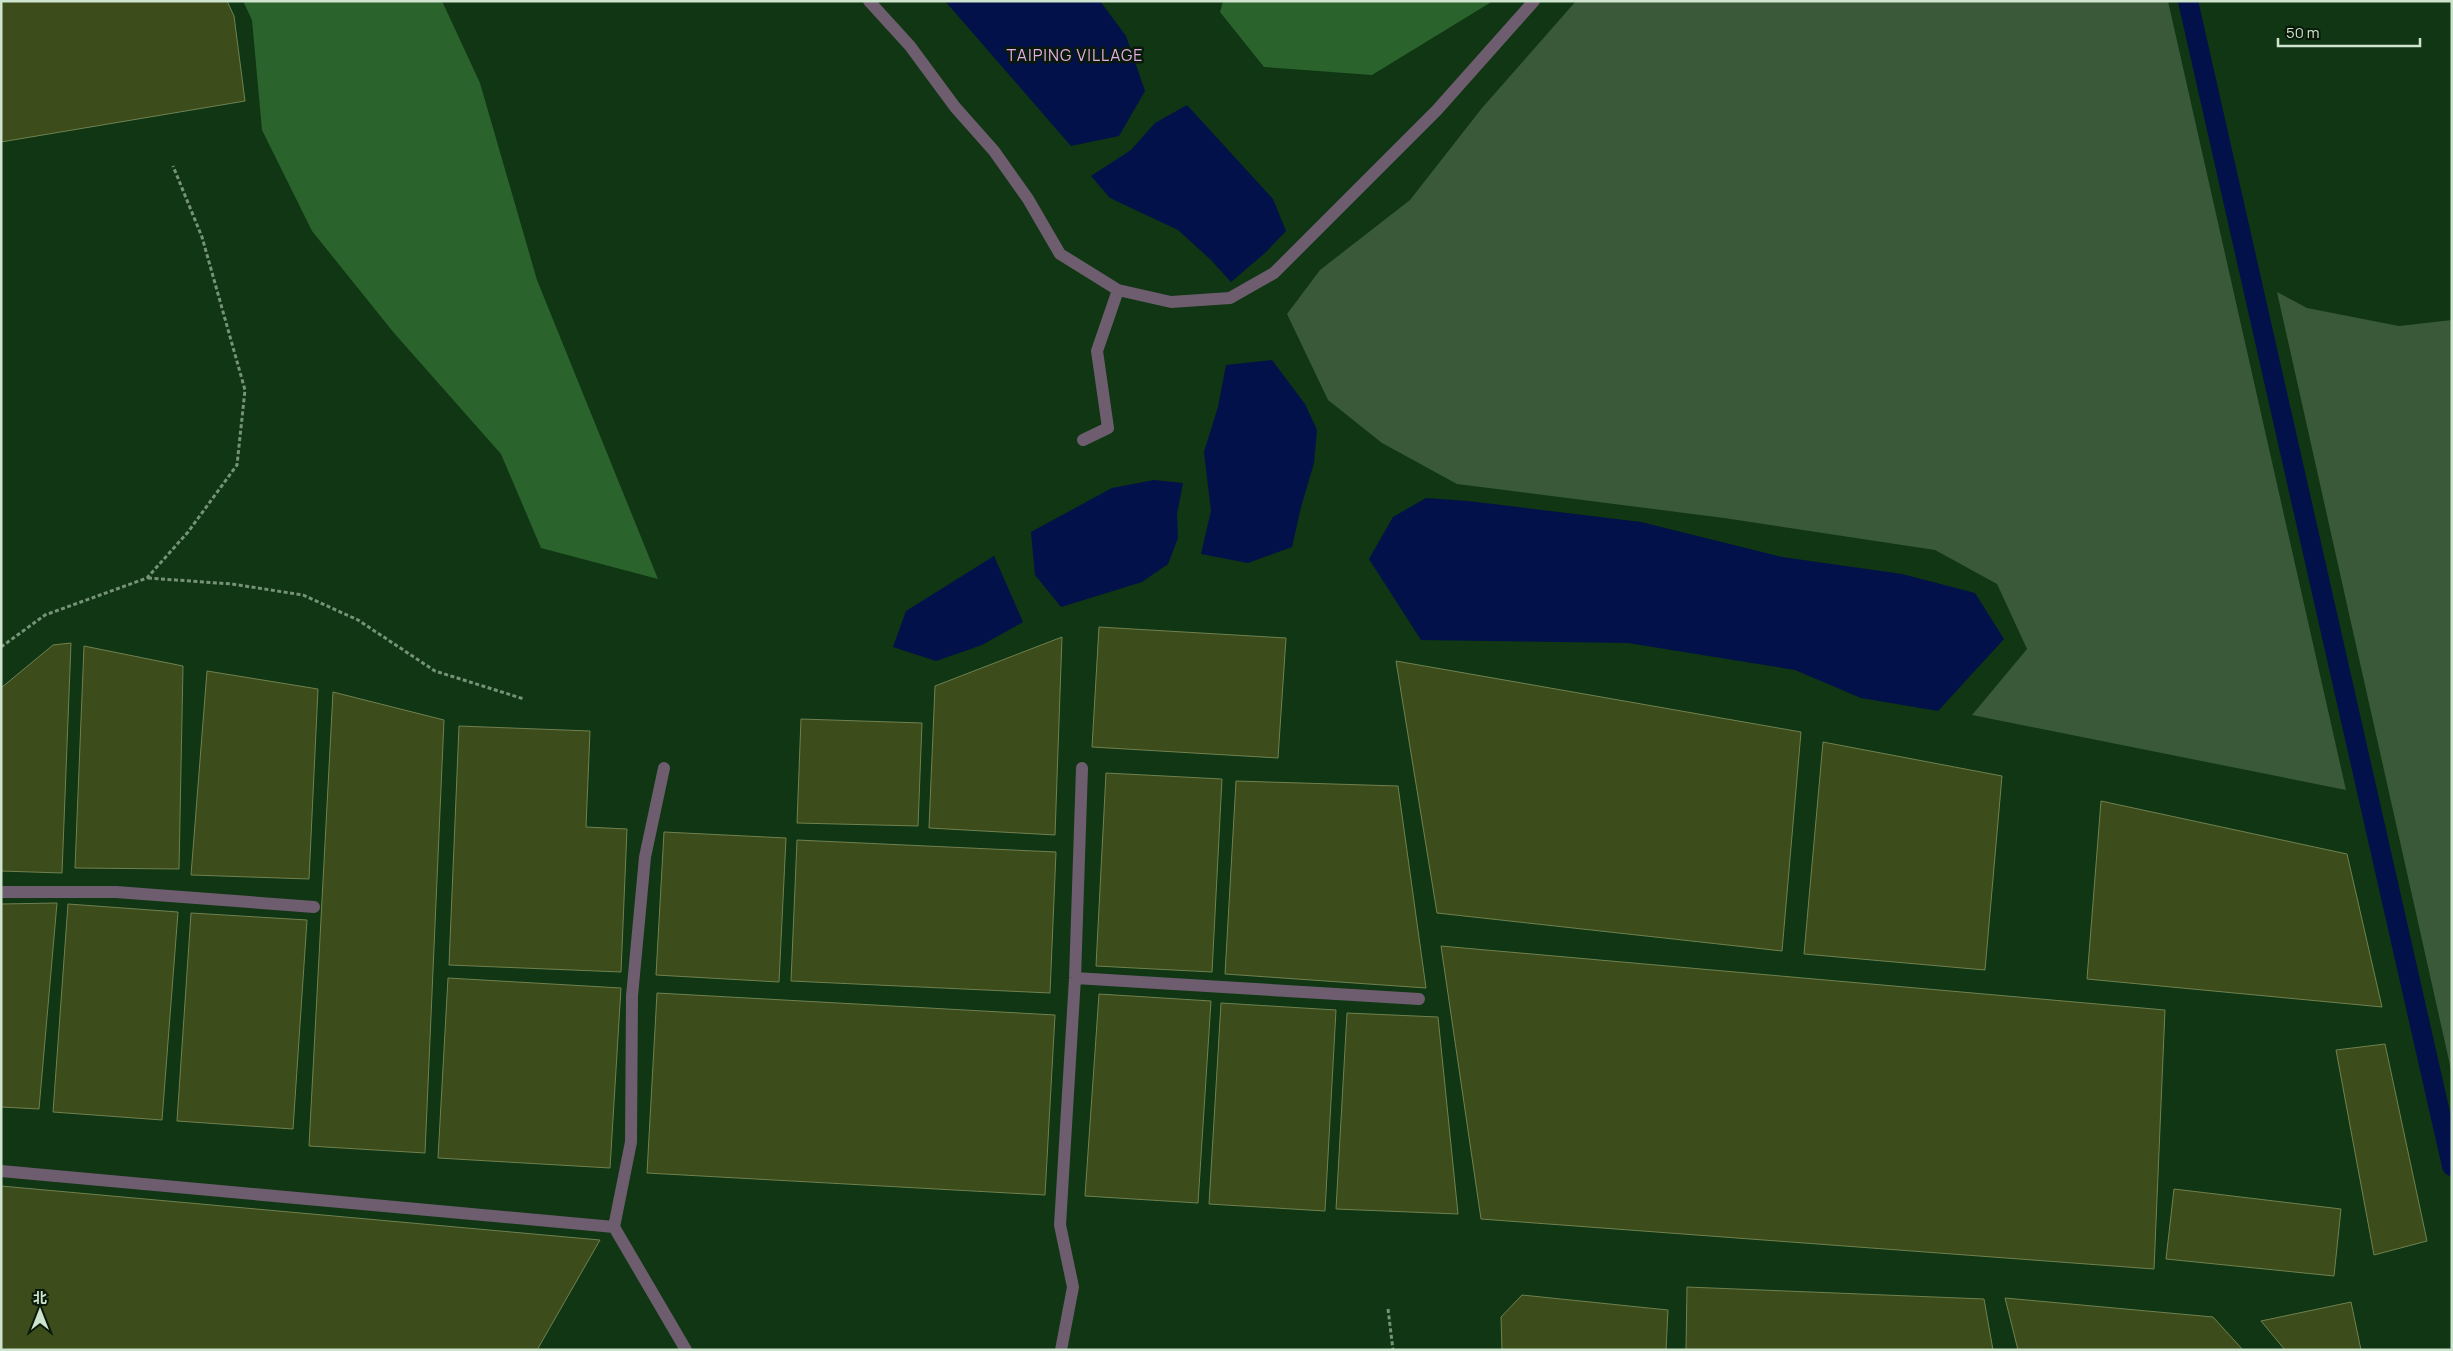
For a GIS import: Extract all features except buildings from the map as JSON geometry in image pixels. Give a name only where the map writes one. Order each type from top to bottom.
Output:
[{"type":"street","points":[[869,1],[910,46],[955,107],[994,151],[1028,199],[1060,254],[1118,290],[1171,302],[1230,298],[1274,273],[1437,110],[1534,1]]},
{"type":"street","points":[[1083,440],[1108,428],[1097,351],[1118,290]]},
{"type":"street","points":[[664,768],[645,857],[632,996],[631,1142],[614,1227],[686,1350]]},
{"type":"street","points":[[1061,1350],[1073,1288],[1060,1225],[1075,978],[1082,768]]},
{"type":"street","points":[[1,892],[116,892],[314,907]]},
{"type":"street","points":[[1075,978],[1418,1000]]},
{"type":"street","points":[[1,1171],[614,1227]]},
{"type":"path","points":[[147,578],[188,532],[237,465],[244,390],[202,237],[172,166]]},
{"type":"path","points":[[1,647],[45,615],[147,578],[232,584],[303,595],[358,620],[434,671],[524,700]]},
{"type":"path","points":[[1388,1309],[1393,1350]]},
{"type":"green space","points":[[243,1],[442,1],[480,83],[537,280],[658,579],[541,548],[501,454],[394,333],[312,231],[262,130],[252,20]]},
{"type":"green space","points":[[1223,1],[1493,1],[1372,75],[1264,67],[1220,12]]},
{"type":"green space","points":[[1576,1],[2168,1],[2346,790],[1972,715],[2027,649],[1997,584],[1935,550],[1724,518],[1457,484],[1382,443],[1328,400],[1287,314],[1320,270],[1410,200],[1482,108]]},
{"type":"green space","points":[[2277,292],[2307,308],[2399,326],[2452,320],[2452,1074]]},
{"type":"shaded area","points":[[945,1],[1100,1],[1126,36],[1145,91],[1119,136],[1071,146]]},
{"type":"shaded area","points":[[1187,105],[1273,199],[1286,231],[1265,253],[1231,282],[1211,260],[1178,230],[1110,198],[1091,176],[1131,150],[1155,123]]},
{"type":"shaded area","points":[[1272,360],[1305,404],[1317,430],[1314,463],[1292,547],[1248,563],[1201,554],[1211,511],[1204,452],[1218,407],[1226,365]]},
{"type":"shaded area","points":[[1154,480],[1183,483],[1177,514],[1178,538],[1168,564],[1142,582],[1061,607],[1035,575],[1031,532],[1112,488]]},
{"type":"shaded area","points":[[1426,498],[1468,501],[1641,522],[1782,557],[1902,574],[1975,593],[2004,639],[1938,711],[1861,698],[1795,670],[1628,643],[1421,640],[1369,559],[1393,517]]},
{"type":"shaded area","points":[[994,556],[1023,622],[982,645],[936,661],[893,647],[906,611]]},
{"type":"waterway","points":[[2188,1],[2452,1166]]},
{"type":"district","name":"TAIPING VILLAGE","points":[[1075,55]]}]
